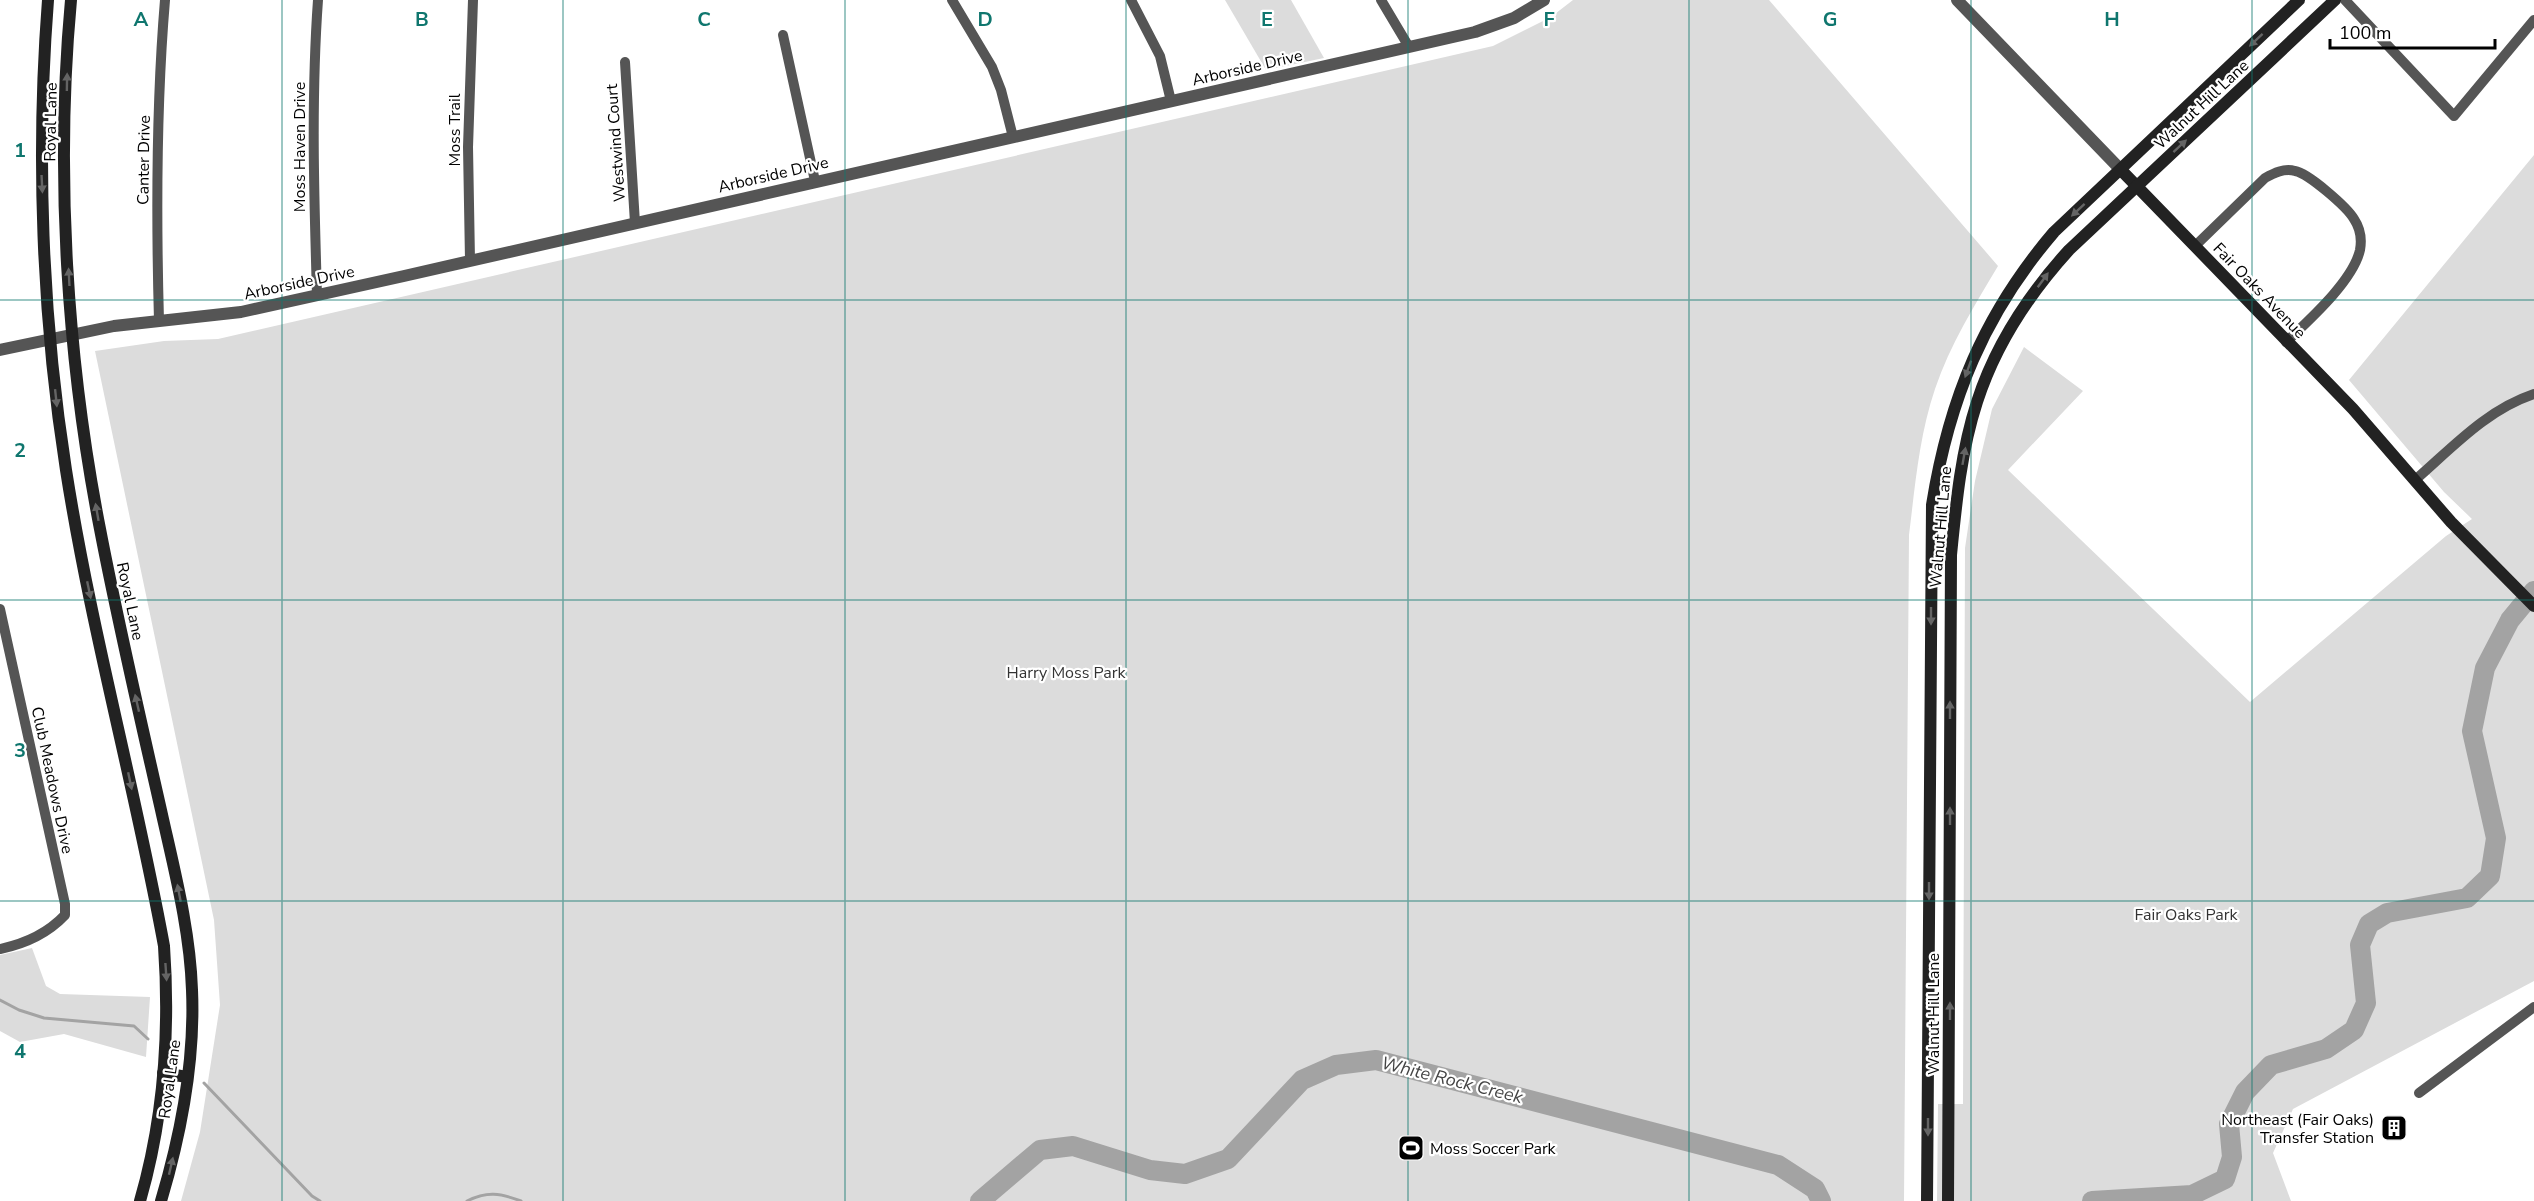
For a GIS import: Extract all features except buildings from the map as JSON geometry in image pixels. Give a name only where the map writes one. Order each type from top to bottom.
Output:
[{"type":"main road","name":"Royal Lane","points":[[48,0],[41,165],[50,340],[61,436],[73,513],[164,946],[168,1000],[163,1073],[158,1113],[140,1201]]},
{"type":"main road","name":"Royal Lane","points":[[71,0],[66,187],[72,335],[83,427],[100,530],[186,930],[193,992],[192,1028],[179,1130],[161,1201]]},
{"type":"main road","name":"Walnut Hill Lane","points":[[1927,1201],[1932,505],[1945,438],[1971,360],[1989,323],[2028,262],[2054,232],[2299,0]]},
{"type":"main road","name":"Walnut Hill Lane","points":[[1948,1201],[1951,555],[1967,438],[1977,401],[1995,360],[2034,292],[2049,272],[2069,250],[2335,0]]},
{"type":"main road","name":"Fair Oaks Avenue","points":[[2121,170],[2353,409],[2498,572],[2534,606]]},
{"type":"main road","points":[[163,1073],[187,1077]]},
{"type":"street","name":"Canter Drive","points":[[159,321],[159,111],[165,0]]},
{"type":"street","name":"Moss Haven Drive","points":[[317,295],[313,125],[318,0]]},
{"type":"street","name":"Moss Trail","points":[[470,260],[468,147],[473,0]]},
{"type":"street","points":[[952,0],[992,67],[1001,90],[1013,137]]},
{"type":"street","points":[[1131,0],[1149,30],[1160,56],[1171,101]]},
{"type":"street","points":[[1382,0],[1409,47]]},
{"type":"street","name":"Arborside Drive","points":[[0,350],[114,326],[241,312],[635,223],[1475,32],[1514,18],[1544,0]]},
{"type":"street","name":"Fair Oaks Avenue","points":[[1957,0],[2121,170]]},
{"type":"street","points":[[2345,0],[2454,116],[2534,20]]},
{"type":"street","points":[[783,35],[815,182]]},
{"type":"street","name":"Westwind Court","points":[[625,62],[635,223]]},
{"type":"street","points":[[2195,246],[2265,178],[2276,172],[2292,170],[2306,174],[2354,218],[2360,231],[2361,248],[2356,262],[2320,310],[2286,342]]},
{"type":"street","points":[[2415,480],[2479,422],[2502,408],[2534,394]]},
{"type":"street","name":"Club Meadows Drive","points":[[0,609],[65,904],[65,915],[58,922],[30,940],[0,949]]},
{"type":"street","points":[[2419,1094],[2534,1007]]},
{"type":"green space","points":[[1225,0],[1291,0],[1324,58],[1266,70]]},
{"type":"green space","name":"Harry Moss Park","points":[[1573,0],[1769,0],[1998,266],[1955,341],[1935,389],[1921,443],[1909,535],[1904,1201],[181,1201],[200,1132],[220,1005],[214,920],[95,351],[164,341],[218,339],[1493,46],[1551,17]]},
{"type":"green space","name":"Fair Oaks Park","points":[[2534,155],[2534,981],[2293,1109],[2273,1153],[2291,1201],[1937,1201],[1938,1104],[1963,1104],[1965,548],[1975,481],[1992,409],[2024,347],[2083,391],[2008,470],[2250,702],[2446,536],[2472,519],[2444,492],[2349,380]]},
{"type":"green space","points":[[32,948],[46,986],[60,994],[150,997],[146,1057],[64,1034],[20,1042],[0,1031],[0,955]]},
{"type":"waterway","name":"White Rock Creek","points":[[2092,1201],[2192,1195],[2225,1179],[2232,1157],[2229,1124],[2245,1092],[2271,1065],[2326,1049],[2354,1030],[2366,1003],[2360,945],[2369,924],[2387,913],[2467,898],[2490,876],[2496,838],[2472,731],[2485,668],[2510,620],[2534,591]]},
{"type":"waterway","points":[[0,1000],[19,1010],[44,1018],[134,1026],[148,1039]]},
{"type":"waterway","name":"White Rock Creek","points":[[980,1201],[1040,1150],[1073,1146],[1150,1170],[1185,1174],[1228,1159],[1302,1080],[1336,1065],[1376,1060],[1778,1165],[1815,1189],[1821,1201]]},
{"type":"waterway","points":[[204,1083],[312,1196],[320,1201]]},
{"type":"waterway","points":[[467,1201],[494,1194],[521,1201]]},
{"type":"place","name":"Northeast (Fair Oaks) Transfer Station","points":[[2394,1128]]},
{"type":"place","name":"Moss Soccer Park","points":[[1411,1148]]}]
